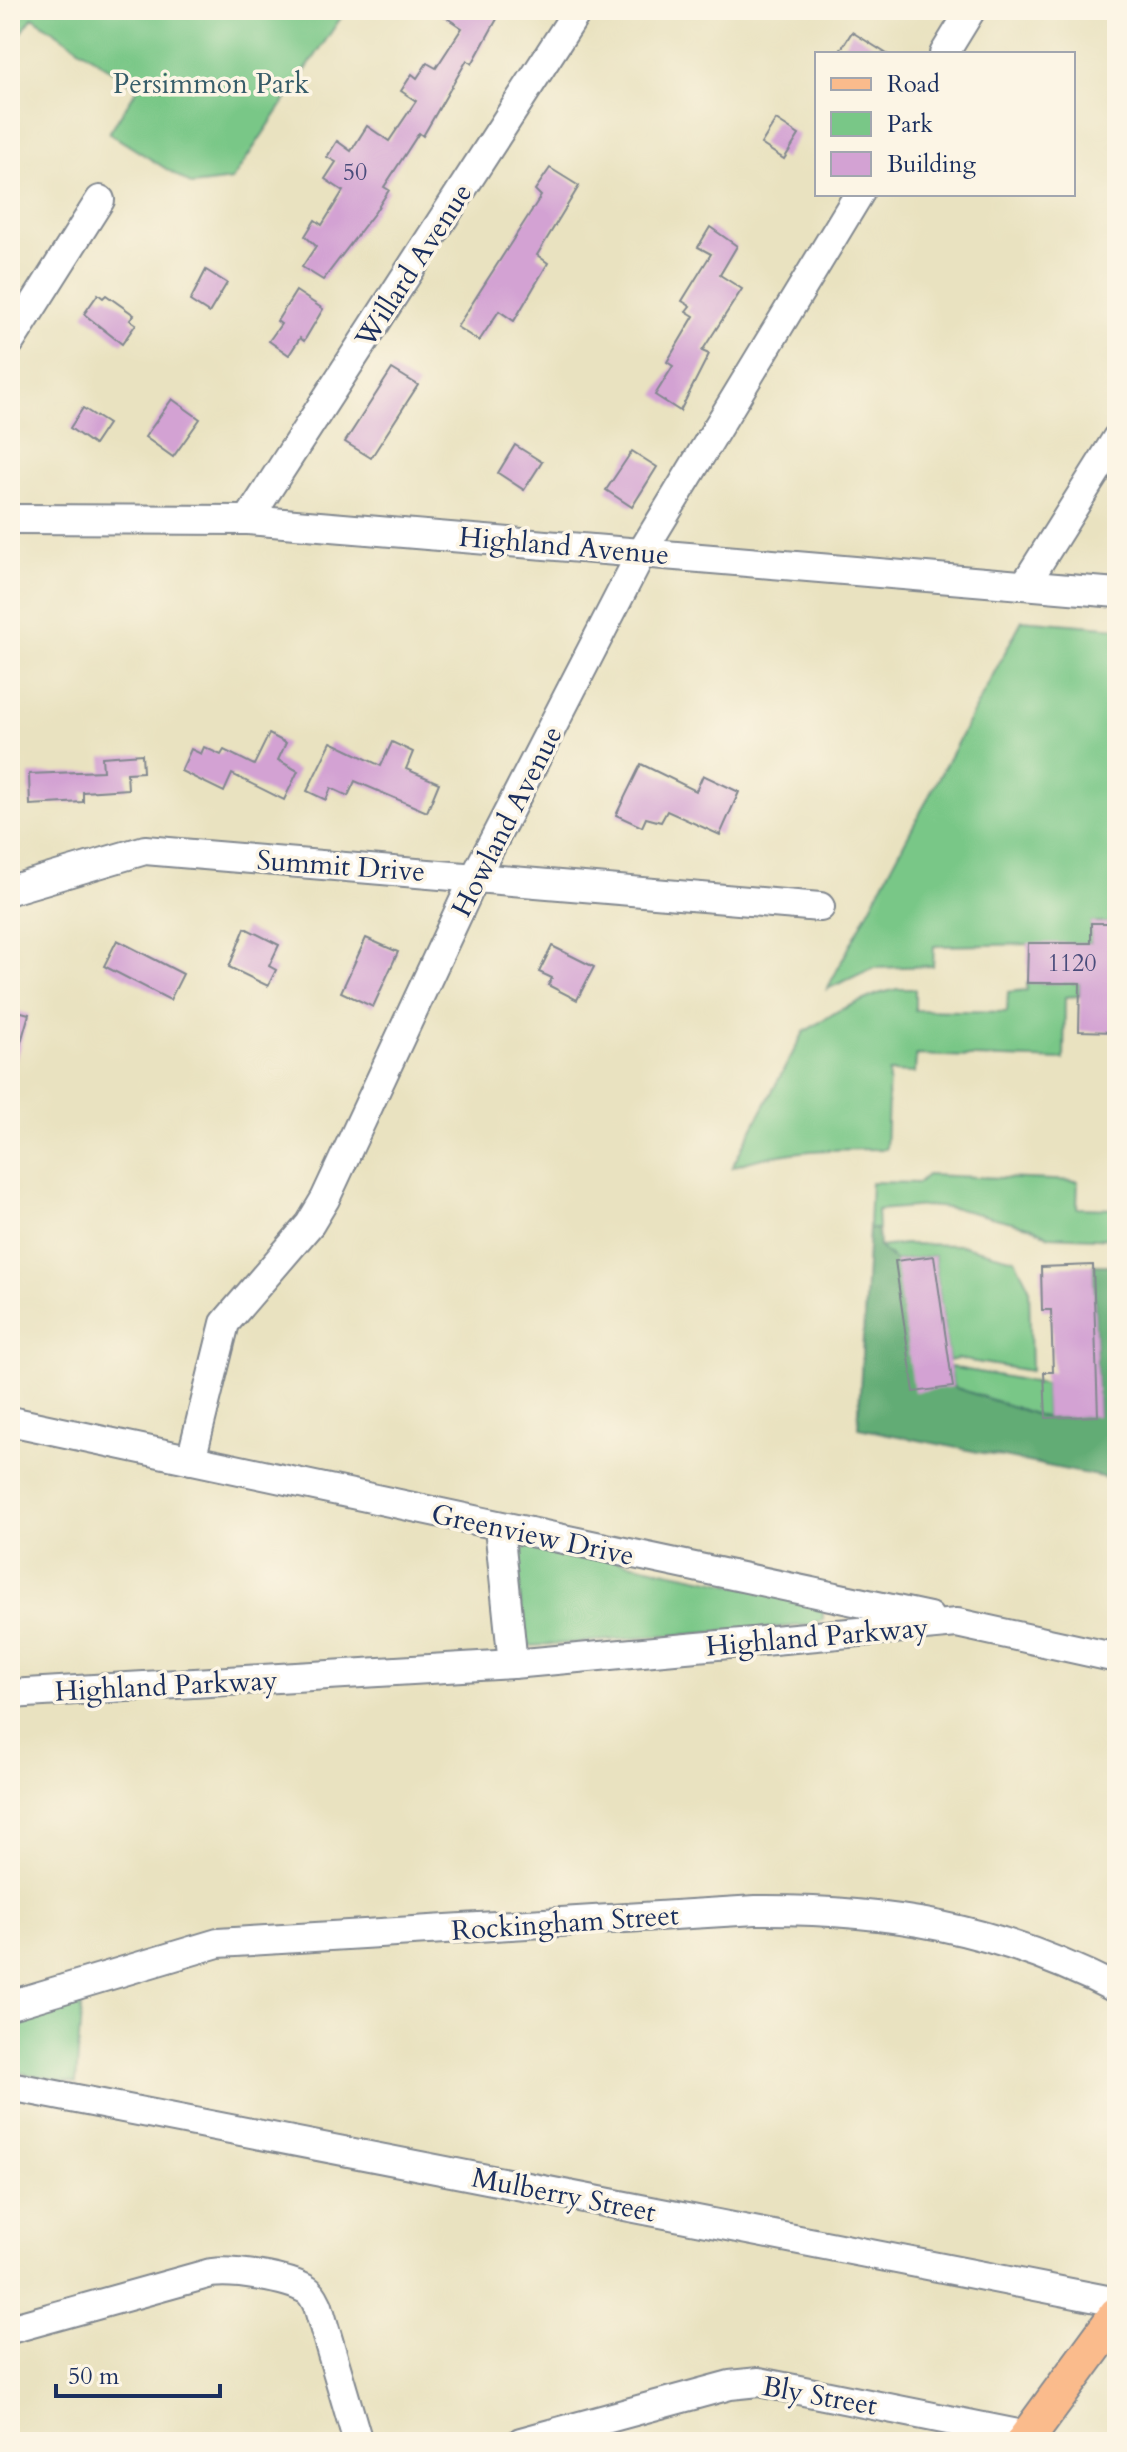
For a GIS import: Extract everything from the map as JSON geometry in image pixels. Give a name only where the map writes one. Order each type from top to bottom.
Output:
[{"type":"main road","points":[[1026,2439],[1117,2315]]},
{"type":"street","name":"Willard Avenue","points":[[248,520],[578,10]]},
{"type":"street","points":[[945,52],[971,10]]},
{"type":"street","name":"Howland Avenue","points":[[191,1460],[225,1323],[310,1224],[325,1199],[476,875],[642,552],[858,196]]},
{"type":"street","points":[[10,342],[100,200]]},
{"type":"street","points":[[1026,583],[1117,438]]},
{"type":"street","name":"Highland Avenue","points":[[10,519],[248,520],[1117,593]]},
{"type":"street","name":"Summit Drive","points":[[10,890],[145,850],[476,875],[820,907]]},
{"type":"street","name":"Greenview Drive","points":[[10,1421],[957,1623]]},
{"type":"street","points":[[499,1527],[513,1664]]},
{"type":"street","name":"Highland Parkway","points":[[10,1694],[513,1664],[957,1623],[1117,1658]]},
{"type":"street","name":"Rockingham Street","points":[[10,2005],[218,1943],[756,1910],[842,1911],[964,1929],[1042,1954],[1117,1989]]},
{"type":"street","name":"Mulberry Street","points":[[10,2086],[1117,2302]]},
{"type":"street","points":[[10,2329],[211,2273],[230,2272],[309,2291],[318,2306],[358,2442]]},
{"type":"street","name":"Bly Street","points":[[521,2442],[730,2385],[759,2382],[1026,2439]]},
{"type":"green space","name":"Persimmon Park","points":[[10,10],[346,10],[232,180],[192,185],[109,133],[138,88],[33,17],[10,49]]},
{"type":"green space","points":[[1022,620],[1117,628],[1117,923],[1091,923],[1091,943],[934,946],[933,966],[873,968],[827,989]]},
{"type":"green space","points":[[1027,983],[1080,983],[1079,996],[1065,997],[1064,1060],[916,1055],[915,1073],[889,1072],[886,1149],[789,1153],[732,1167],[804,1032],[838,1011],[897,989],[915,989],[915,1010],[1007,1012],[1008,992],[1027,990]]},
{"type":"green space","points":[[927,1175],[1078,1181],[1077,1208],[1117,1209],[1117,1239],[1049,1236],[1032,1227],[958,1209],[927,1206],[877,1210],[878,1230],[869,1228],[871,1182],[918,1183]]},
{"type":"green space","points":[[869,1228],[878,1230],[879,1247],[895,1261],[953,1387],[1046,1418],[1098,1415],[1093,1265],[1117,1265],[1117,1480],[858,1428]]},
{"type":"green space","points":[[960,1245],[1015,1259],[1029,1287],[1031,1371],[957,1359],[949,1361],[934,1256],[895,1261],[879,1247]]},
{"type":"green space","points":[[950,1367],[1045,1384],[1046,1418],[953,1387]]},
{"type":"green space","points":[[531,1543],[823,1603],[823,1620],[809,1625],[532,1646],[524,1641],[516,1556]]},
{"type":"green space","points":[[82,1997],[76,2083],[10,2071],[10,2019]]},
{"type":"building","points":[[435,10],[502,10],[472,64],[467,60],[423,136],[419,133],[384,187],[389,190],[375,212],[323,280],[302,267],[316,246],[305,236],[315,220],[322,225],[343,191],[325,179],[336,162],[327,157],[337,141],[351,151],[367,126],[389,141],[416,101],[401,91],[412,74],[417,78],[427,63],[436,68],[462,28]]},
{"type":"building","points":[[852,32],[884,52],[839,52]]},
{"type":"building","points":[[776,120],[799,135],[784,159],[761,144]]},
{"type":"building","points":[[550,168],[579,186],[537,255],[548,263],[514,321],[499,311],[479,341],[457,327],[541,196],[535,190]]},
{"type":"building","points":[[710,227],[737,246],[720,275],[742,289],[702,351],[709,354],[680,411],[655,395],[673,366],[667,362],[694,316],[686,311],[690,306],[682,301],[711,254],[698,247]]},
{"type":"building","points":[[206,270],[227,283],[209,313],[190,301]]},
{"type":"building","points":[[296,291],[323,309],[304,341],[300,338],[289,355],[269,341],[281,324],[277,321]]},
{"type":"building","points":[[98,294],[103,298],[106,295],[134,315],[130,320],[136,324],[122,344],[84,314]]},
{"type":"building","points":[[392,369],[418,385],[371,458],[345,442]]},
{"type":"building","points":[[172,399],[200,419],[173,457],[145,437]]},
{"type":"building","points":[[83,408],[108,424],[94,445],[70,428]]},
{"type":"building","points":[[515,445],[542,462],[524,490],[498,473]]},
{"type":"building","points":[[632,451],[657,467],[632,507],[606,490]]},
{"type":"building","points":[[269,734],[286,743],[278,760],[298,771],[284,800],[232,774],[224,792],[181,771],[191,749],[201,754],[204,747],[221,755],[224,750],[254,765]]},
{"type":"building","points":[[331,742],[381,766],[392,742],[413,752],[406,769],[439,783],[427,812],[355,781],[348,796],[331,788],[326,800],[307,791]]},
{"type":"building","points":[[142,754],[143,772],[127,773],[128,789],[83,792],[83,802],[30,805],[29,774],[103,771],[102,757]]},
{"type":"building","points":[[641,764],[696,791],[703,775],[739,792],[720,835],[667,811],[661,822],[646,818],[642,827],[616,815]]},
{"type":"building","points":[[1091,923],[1117,923],[1116,1032],[1079,1031],[1080,983],[1027,983],[1028,943],[1091,943]]},
{"type":"building","points":[[245,928],[279,945],[269,966],[276,970],[268,986],[229,967]]},
{"type":"building","points":[[366,938],[398,952],[373,1007],[341,992]]},
{"type":"building","points":[[117,940],[183,974],[170,1000],[104,966]]},
{"type":"building","points":[[552,946],[594,967],[577,1000],[548,985],[552,978],[539,972]]},
{"type":"building","points":[[10,1009],[29,1014],[15,1063],[10,1062]]},
{"type":"building","points":[[934,1256],[953,1387],[914,1392],[895,1261]]},
{"type":"building","points":[[1093,1265],[1098,1416],[1046,1418],[1044,1372],[1053,1372],[1051,1310],[1042,1310],[1041,1267]]}]
